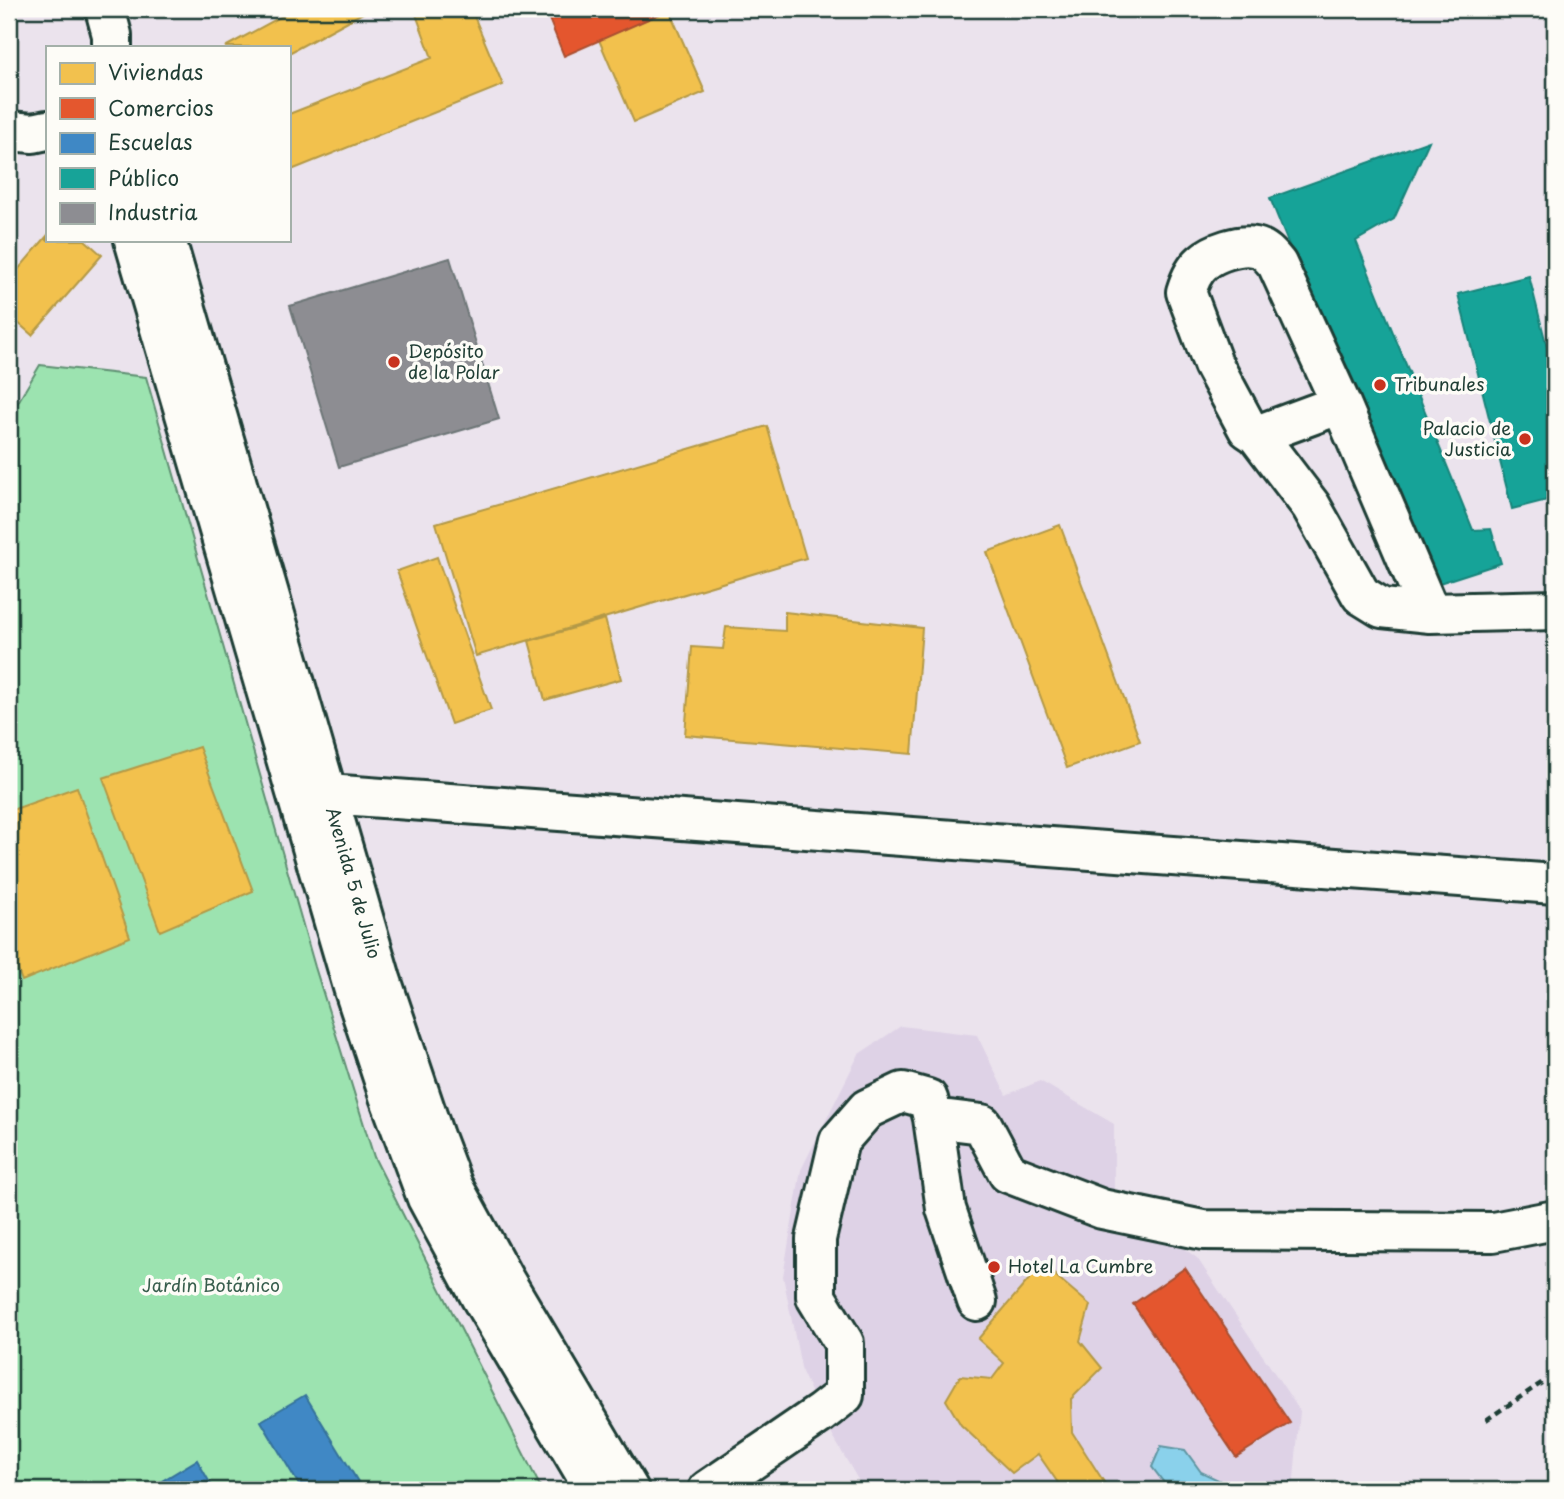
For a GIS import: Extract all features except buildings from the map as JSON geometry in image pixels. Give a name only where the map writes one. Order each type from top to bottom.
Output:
[{"type":"street","name":"Avenida 5 de Julio","points":[[135,242],[353,987],[393,1109],[439,1222],[595,1490]]},
{"type":"street","name":"Avenida 5 de Julio","points":[[167,242],[381,979],[416,1087],[453,1186],[505,1281],[629,1490]]},
{"type":"street","points":[[1430,613],[1341,404],[1277,264],[1269,254],[1256,247],[1238,248],[1217,254],[1201,264],[1186,292],[1213,364],[1248,429],[1257,435],[1311,506],[1361,595],[1382,608],[1430,613],[1555,610]]},
{"type":"street","points":[[1257,435],[1341,404]]},
{"type":"street","points":[[328,794],[1555,884]]},
{"type":"street","points":[[708,1490],[844,1395],[844,1343],[816,1297],[816,1239],[839,1141],[867,1109],[903,1092],[928,1099],[946,1209],[977,1301]]},
{"type":"street","points":[[933,1118],[982,1124],[1008,1174],[1102,1209],[1203,1230],[1493,1231],[1555,1220]]},
{"type":"path","points":[[1486,1420],[1555,1374]]},
{"type":"shaded area","name":"Hotel La Cumbre","points":[[901,1026],[977,1035],[1006,1095],[1040,1081],[1114,1124],[1114,1198],[1197,1258],[1300,1411],[1293,1490],[864,1490],[828,1428],[802,1372],[783,1276],[801,1170],[859,1054]]},
{"type":"green space","name":"Jardín Botánico","points":[[40,365],[146,377],[315,967],[374,1157],[542,1490],[9,1490],[9,408],[14,409]]},
{"type":"water","points":[[1161,1446],[1185,1450],[1201,1472],[1225,1483],[1230,1490],[1189,1490],[1165,1484],[1152,1467]]},
{"type":"place","name":"Depósito de la Polar","points":[[394,362]]},
{"type":"place","name":"Tribunales","points":[[1380,385]]},
{"type":"place","name":"Palacio de Justicia","points":[[1525,439]]},
{"type":"place","name":"Hotel La Cumbre","points":[[994,1267]]}]
